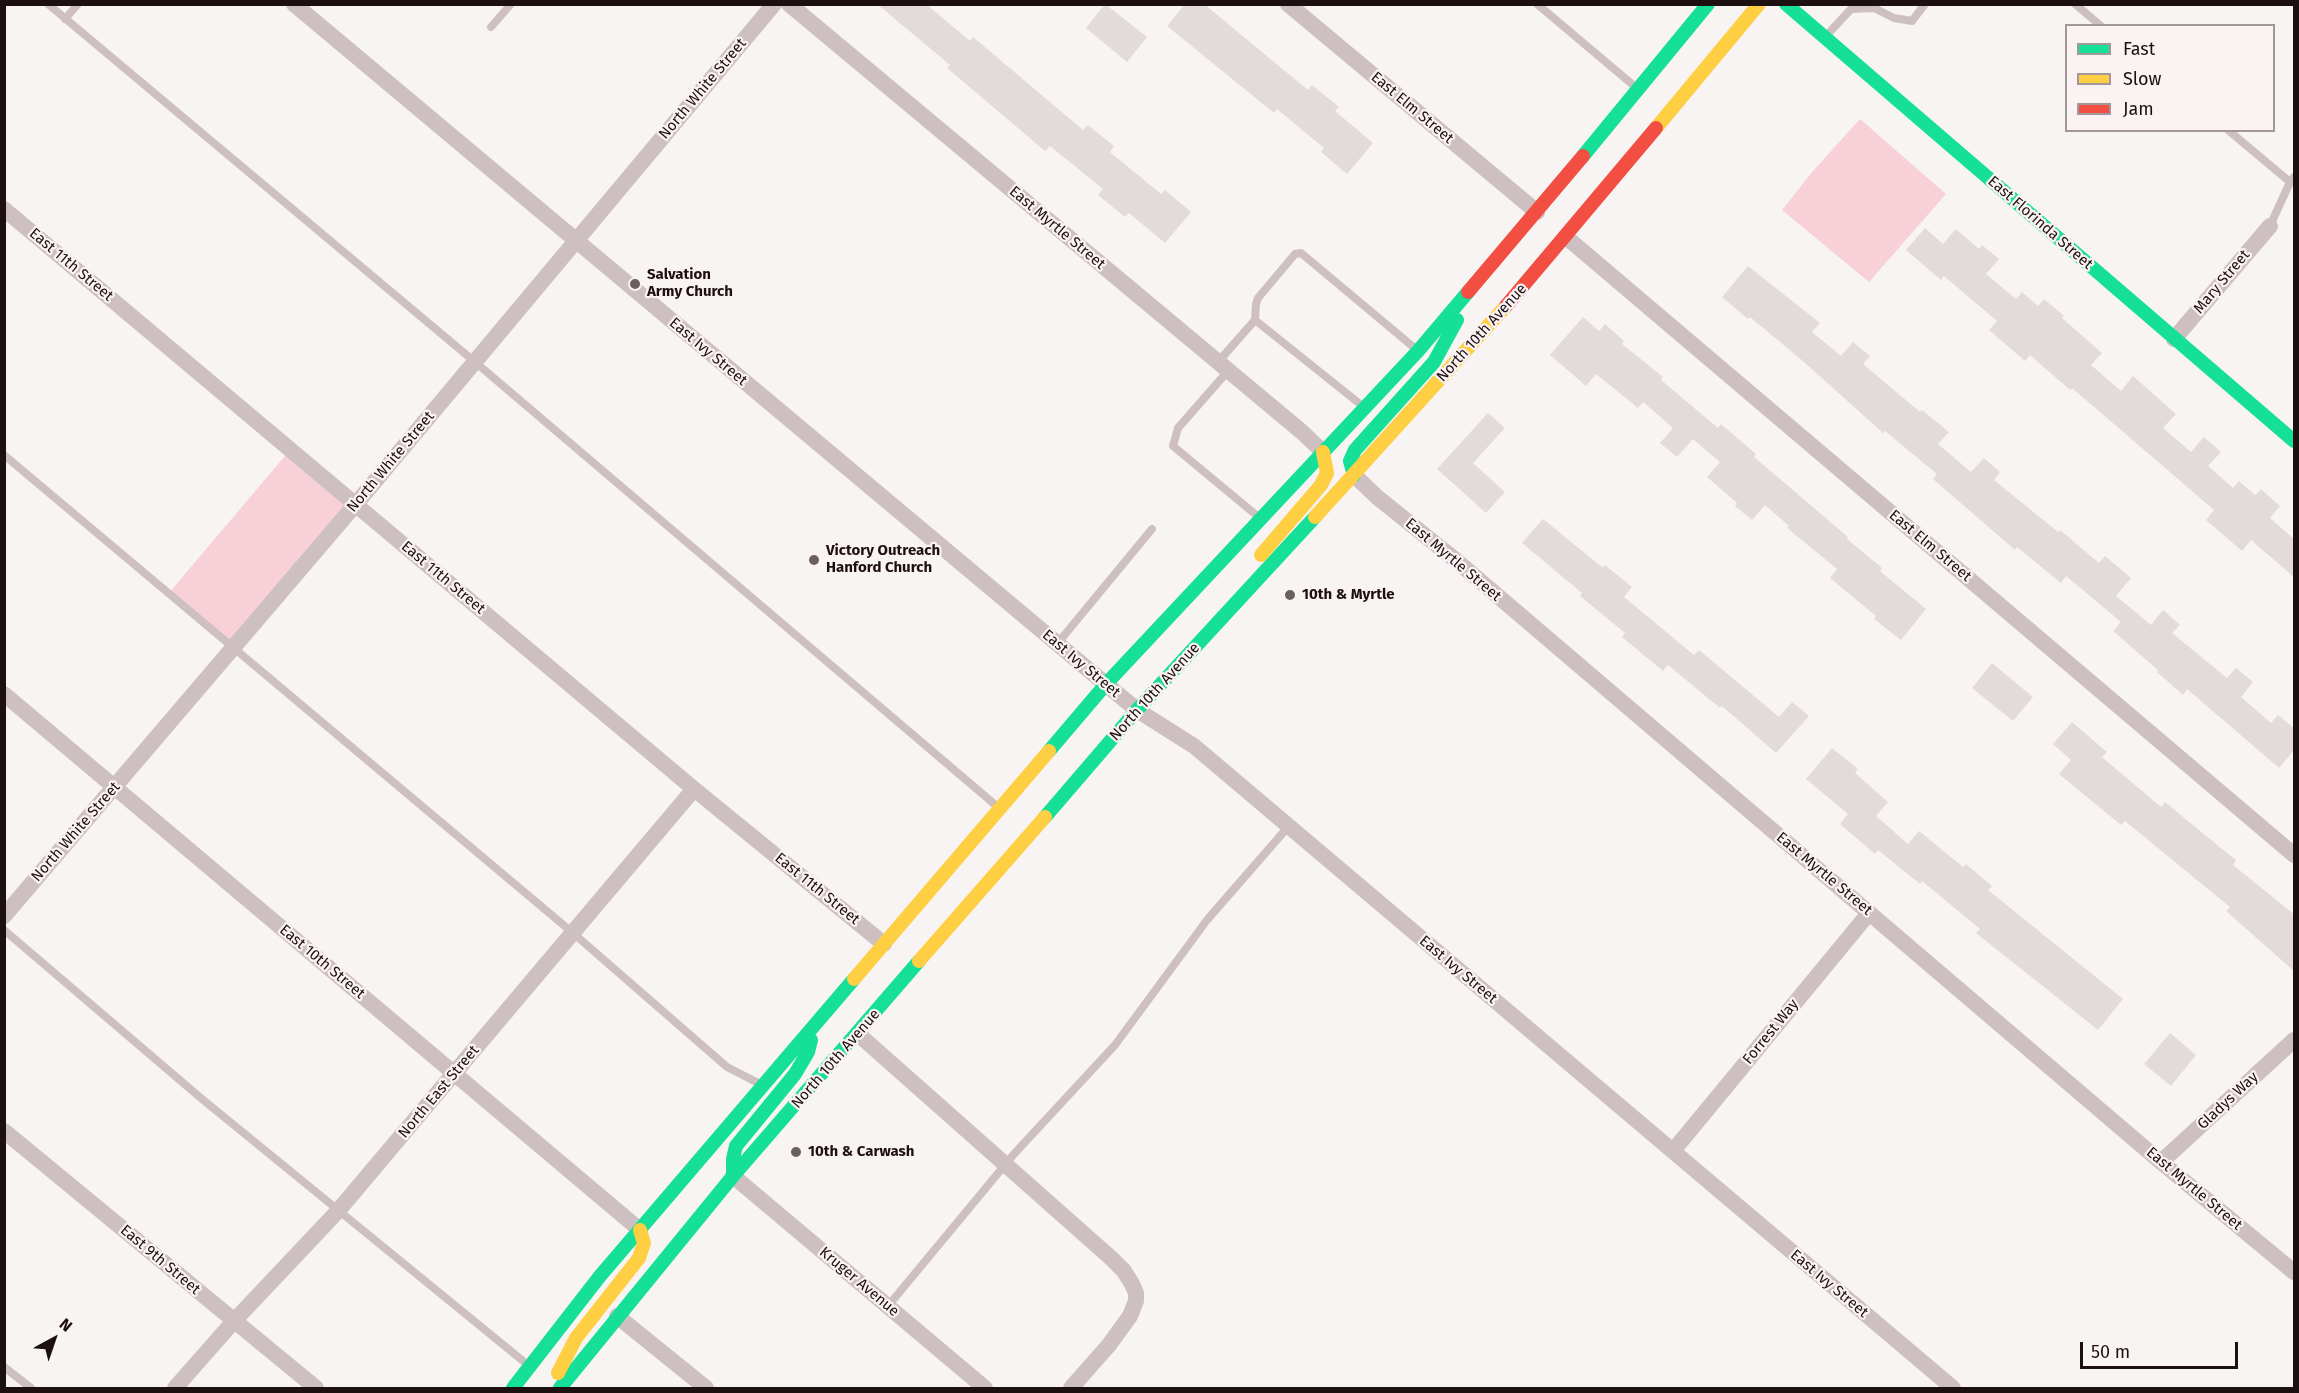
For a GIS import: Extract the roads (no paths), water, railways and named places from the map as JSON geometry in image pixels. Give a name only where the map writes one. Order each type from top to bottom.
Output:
[{"type":"main road","points":[[513,1389],[640,1230],[1106,684],[1418,351],[1639,90],[1708,4]]},
{"type":"main road","name":"North 10th Avenue","points":[[560,1389],[617,1316],[734,1176],[1137,710],[1506,308],[1759,4]]},
{"type":"main road","name":"East Florinda Street","points":[[1786,4],[2295,441]]},
{"type":"main road","points":[[1354,476],[1350,461],[1355,450],[1434,362],[1474,286]]},
{"type":"main road","points":[[1241,597],[1258,559],[1321,485],[1326,474],[1323,452]]},
{"type":"main road","points":[[734,1176],[733,1159],[736,1146],[795,1074],[808,1052],[813,1026]]},
{"type":"main road","points":[[553,1389],[562,1364],[576,1338],[639,1258],[644,1243],[640,1230]]},
{"type":"street","name":"East Ivy Street","points":[[294,4],[1137,710],[1194,746],[1953,1389]]},
{"type":"street","name":"North White Street","points":[[4,916],[355,505],[774,4]]},
{"type":"street","name":"East Myrtle Street","points":[[789,4],[1323,452]]},
{"type":"street","name":"East Elm Street","points":[[1288,4],[1537,212]]},
{"type":"street","name":"East 11th Street","points":[[7,216],[693,789],[884,944]]},
{"type":"street","name":"Mary Street","points":[[2174,339],[2270,226]]},
{"type":"street","name":"East Elm Street","points":[[1566,237],[2295,855]]},
{"type":"street","name":"East Myrtle Street","points":[[1354,476],[1458,562],[2161,1162],[2295,1272]]},
{"type":"street","name":"East 10th Street","points":[[4,694],[640,1230]]},
{"type":"street","name":"North East Street","points":[[175,1389],[234,1321],[338,1212],[693,789]]},
{"type":"street","name":"Forrest Way","points":[[1673,1151],[1869,913]]},
{"type":"street","points":[[858,1034],[1124,1271],[1136,1293],[1136,1301],[1130,1316],[1109,1345],[1071,1389]]},
{"type":"street","name":"Gladys Way","points":[[2161,1162],[2295,1040]]},
{"type":"street","name":"East 9th Street","points":[[4,1131],[316,1389]]},
{"type":"street","name":"Kruger Avenue","points":[[734,1176],[985,1389]]},
{"type":"street","points":[[617,1316],[706,1389]]},
{"type":"lane","points":[[48,4],[475,362],[1000,809]]},
{"type":"lane","points":[[65,19],[78,4]]},
{"type":"lane","points":[[491,27],[510,4]]},
{"type":"lane","points":[[1537,4],[1639,90]]},
{"type":"lane","points":[[1824,38],[1851,9],[1874,8],[1894,18],[1912,21],[1925,4]]},
{"type":"lane","points":[[2075,4],[2099,24]]},
{"type":"lane","points":[[2231,132],[2292,179],[2270,226]]},
{"type":"lane","points":[[1261,519],[1173,446],[1178,428],[1255,320],[1258,298],[1295,254],[1301,253],[1418,351]]},
{"type":"lane","points":[[1255,320],[1365,408]]},
{"type":"lane","points":[[4,455],[573,933],[727,1066],[762,1085]]},
{"type":"lane","points":[[1057,644],[1152,529]]},
{"type":"lane","points":[[888,1306],[1006,1165],[1115,1045],[1208,920],[1288,827]]},
{"type":"lane","points":[[4,930],[338,1212],[530,1366]]},
{"type":"lane","points":[[4,1367],[31,1389]]},
{"type":"place","name":"Salvation Army Church","points":[[635,284]]},
{"type":"place","name":"Victory Outreach Hanford Church","points":[[814,560]]},
{"type":"place","name":"10th & Myrtle","points":[[1290,595]]},
{"type":"place","name":"10th & Carwash","points":[[796,1152]]}]
